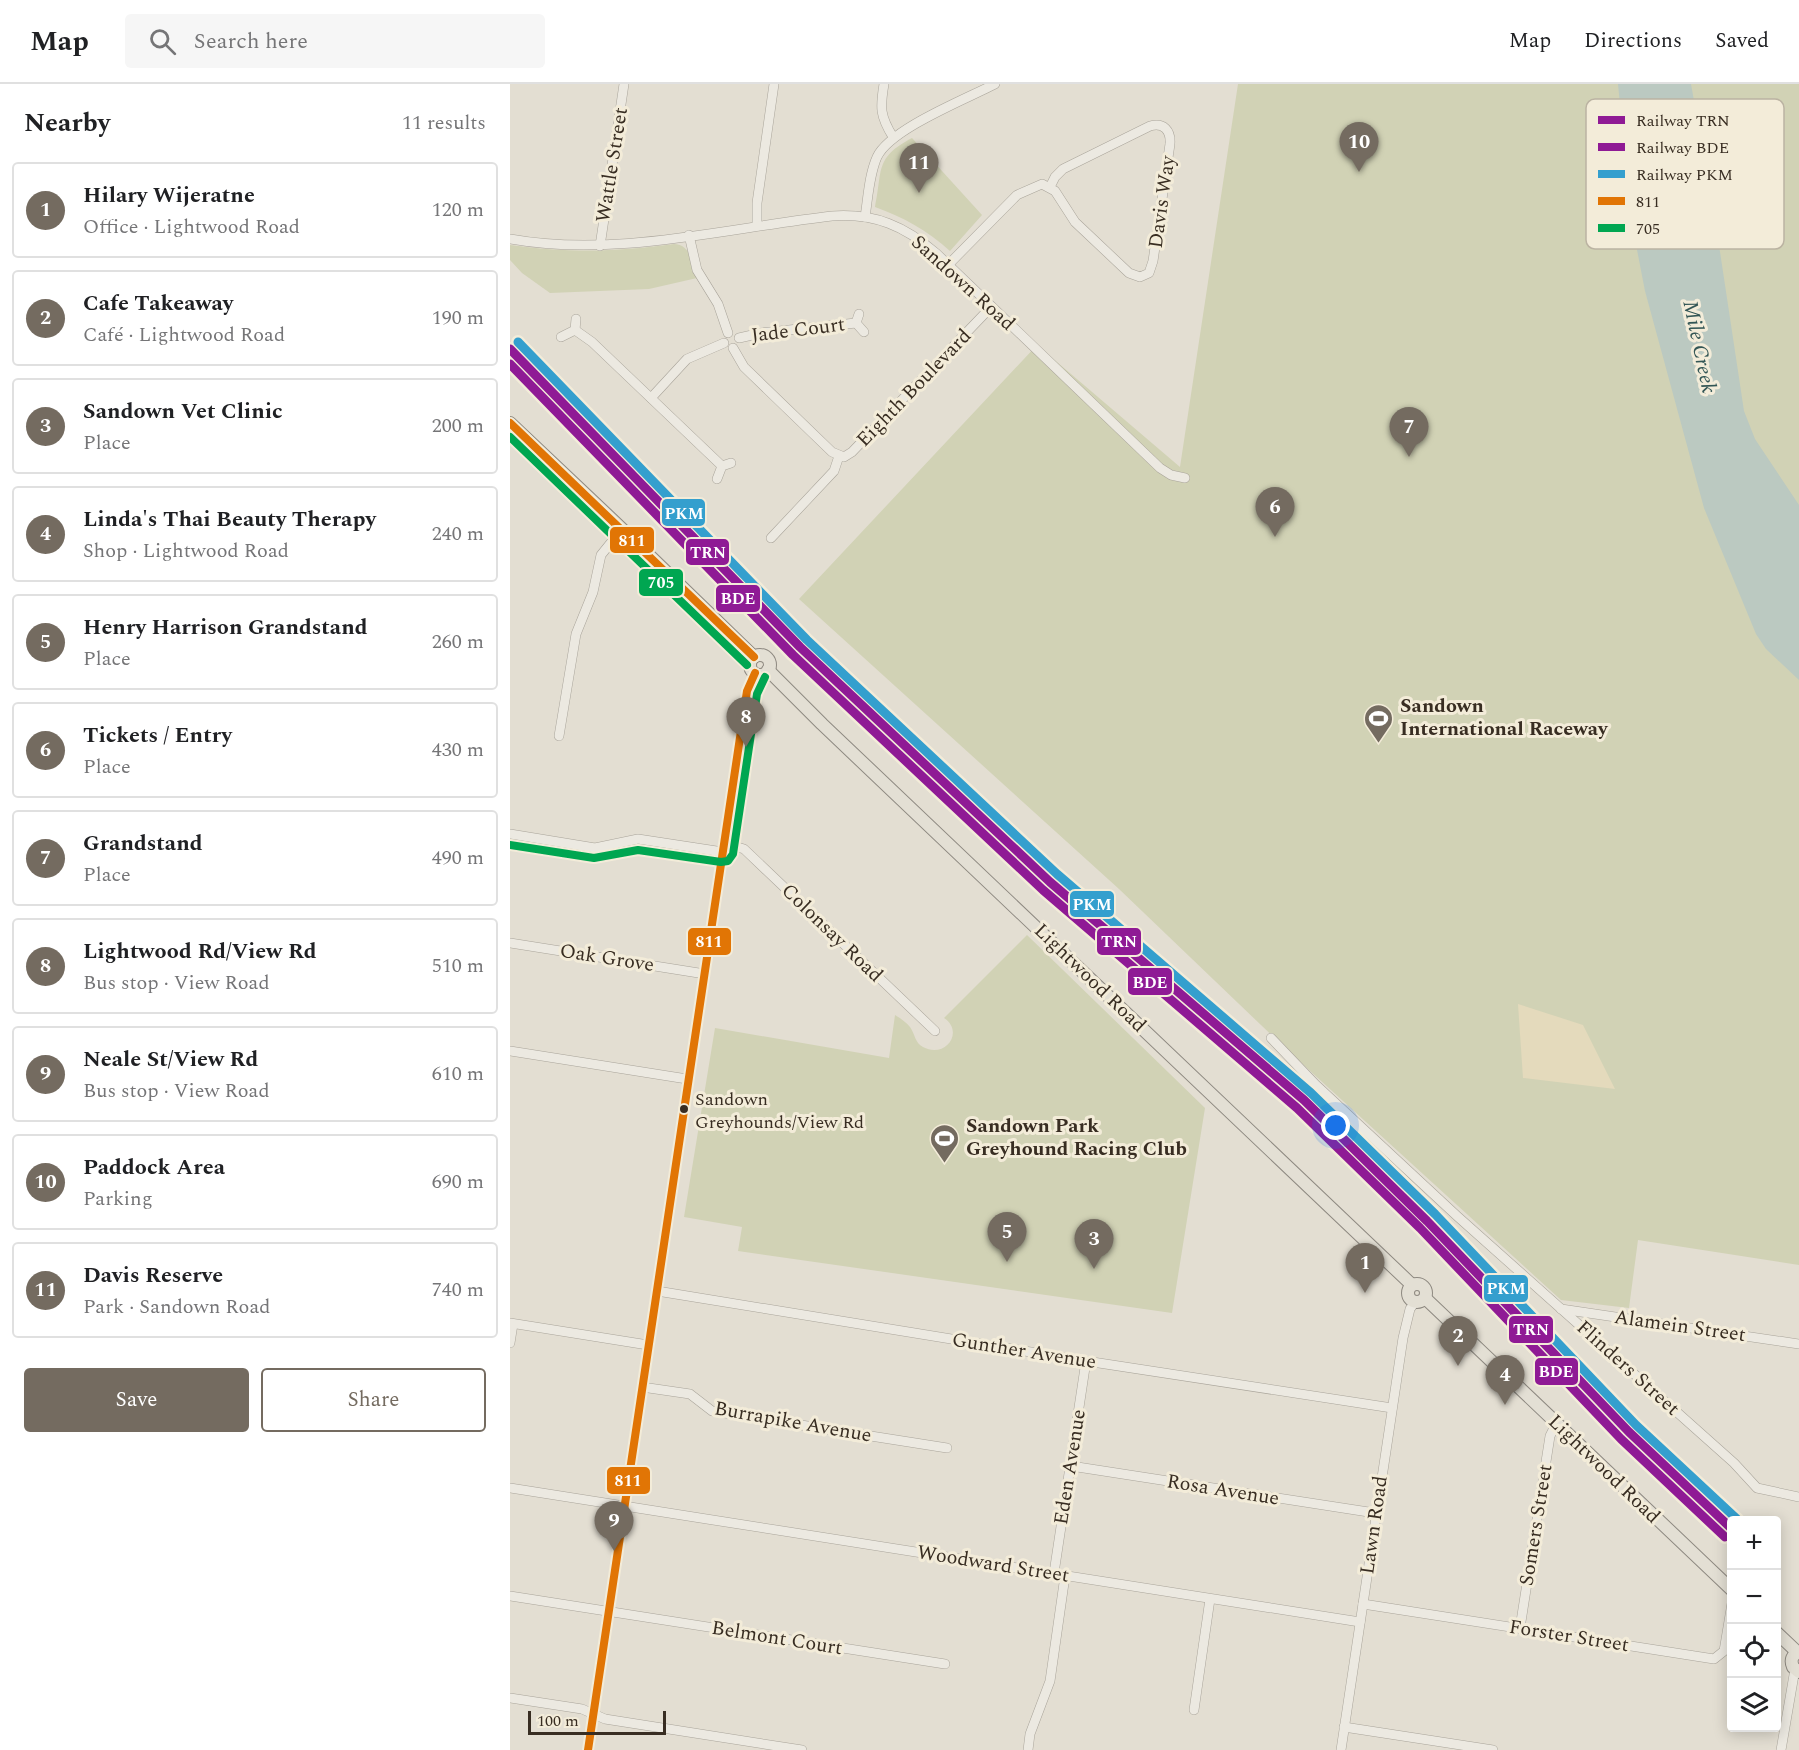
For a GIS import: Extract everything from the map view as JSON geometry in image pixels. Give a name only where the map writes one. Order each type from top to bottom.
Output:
[{"type":"main road","points":[[510,423],[754,657]]},
{"type":"main road","points":[[760,655],[766,657],[770,663],[768,670],[762,674],[755,673],[750,665],[754,657],[760,655]]},
{"type":"main road","name":"Lightwood Road","points":[[768,670],[838,740],[1412,1285],[1409,1296],[1420,1300],[1556,1424],[1727,1586]]},
{"type":"main road","points":[[1781,1637],[1798,1652],[1792,1660],[1797,1670]]},
{"type":"street","name":"Wattle Street","points":[[600,246],[624,84]]},
{"type":"street","points":[[757,226],[757,202],[774,84]]},
{"type":"street","points":[[884,84],[882,114],[893,136]]},
{"type":"street","points":[[865,217],[875,163],[880,151],[893,136],[995,84]]},
{"type":"street","name":"Davis Way","points":[[1150,126],[1164,127],[1170,135],[1170,144],[1153,261],[1149,273],[1140,277],[1129,273],[1074,222],[1057,194],[1050,187],[1063,170],[1150,126]]},
{"type":"street","points":[[948,266],[1017,195],[1038,184],[1050,187]]},
{"type":"street","name":"Sandown Road","points":[[510,239],[542,244],[600,246],[832,216],[865,217],[890,223],[911,233],[948,266],[1160,468],[1171,475],[1185,478]]},
{"type":"street","points":[[651,398],[689,357],[726,338],[736,334],[739,338],[738,346],[727,347],[726,338],[718,304],[697,270],[689,235]]},
{"type":"street","name":"Eighth Boulevard","points":[[733,348],[744,368],[832,452],[839,456],[848,456],[991,307]]},
{"type":"street","name":"Jade Court","points":[[739,338],[857,318],[864,332]]},
{"type":"street","points":[[575,330],[576,319]]},
{"type":"street","points":[[561,336],[575,330]]},
{"type":"street","points":[[575,330],[592,342],[727,465],[717,479]]},
{"type":"street","points":[[771,538],[834,471],[839,456]]},
{"type":"street","points":[[560,736],[575,637],[593,592],[601,555],[622,529]]},
{"type":"street","points":[[588,1750],[687,1079],[747,692],[755,673]]},
{"type":"street","name":"Colonsay Road","points":[[510,834],[596,848],[638,839],[744,849],[935,1031]]},
{"type":"street","name":"Oak Grove","points":[[510,943],[705,974]]},
{"type":"street","name":"Flinders Street","points":[[1271,1038],[1307,1075],[1457,1216],[1734,1463],[1757,1488],[1799,1497]]},
{"type":"street","points":[[510,1051],[687,1079]]},
{"type":"street","name":"Gunther Avenue","points":[[657,1291],[1392,1408]]},
{"type":"street","name":"Lawn Road","points":[[1341,1750],[1403,1338],[1410,1309],[1420,1300]]},
{"type":"street","name":"Alamein Street","points":[[1562,1309],[1799,1344]]},
{"type":"street","points":[[510,1343],[511,1324],[648,1345]]},
{"type":"street","name":"Eden Avenue","points":[[1054,1574],[1086,1361]]},
{"type":"street","name":"Burrapike Avenue","points":[[642,1387],[690,1394],[712,1412],[947,1448]]},
{"type":"street","name":"Somers Street","points":[[1520,1628],[1550,1436],[1556,1424]]},
{"type":"street","name":"Rosa Avenue","points":[[1071,1466],[1375,1513]]},
{"type":"street","name":"Woodward Street","points":[[510,1488],[1360,1622]]},
{"type":"street","points":[[1028,1750],[1030,1734],[1050,1681],[1065,1576]]},
{"type":"street","name":"Belmont Court","points":[[510,1596],[945,1664]]},
{"type":"street","points":[[1194,1710],[1210,1599]]},
{"type":"street","name":"Forster Street","points":[[1363,1604],[1714,1659],[1724,1651],[1728,1624]]},
{"type":"street","points":[[1781,1750],[1797,1670]]},
{"type":"street","points":[[510,1698],[582,1708],[605,1719],[802,1750]]},
{"type":"street","points":[[1344,1727],[1493,1750]]},
{"type":"green space","name":"Sandown International Raceway","points":[[1238,84],[1799,84],[1799,1265],[1638,1240],[1629,1308],[1561,1300],[1286,1049],[1119,889],[799,599],[1037,345],[1180,467]]},
{"type":"green space","points":[[912,138],[982,215],[950,251],[914,225],[875,207],[882,166],[891,152]]},
{"type":"green space","points":[[674,244],[688,251],[697,278],[649,289],[550,293],[522,273],[510,260],[510,245],[592,250],[632,249]]},
{"type":"green space","name":"Sandown Park Greyhound Racing Club","points":[[1027,935],[1205,1108],[1172,1313],[738,1251],[742,1227],[684,1217],[715,1028],[889,1058],[895,1015],[910,1027],[920,1045],[931,1050],[939,1050],[950,1042],[953,1030],[944,1018]]},
{"type":"sand","points":[[1518,1004],[1583,1025],[1615,1089],[1523,1078]]},
{"type":"water","points":[[1618,84],[1691,84],[1694,99],[1620,99]]},
{"type":"water","name":"Mile Creek","points":[[1637,249],[1720,249],[1744,411],[1755,439],[1799,505],[1799,680],[1766,649],[1756,634],[1704,508],[1645,291]]},
{"type":"rail line","name":"PKM","points":[[518,342],[807,640],[1057,874],[1311,1093],[1435,1214],[1636,1425],[1734,1516]]},
{"type":"rail line","name":"TRN","points":[[510,349],[800,647],[1050,882],[1304,1100],[1427,1221],[1629,1432],[1727,1524]]},
{"type":"rail line","name":"BDE","points":[[510,364],[793,655],[1043,890],[1297,1108],[1420,1228],[1621,1439],[1725,1537]]},
{"type":"transit line","name":"811","points":[[510,423],[754,657]]},
{"type":"transit line","name":"705","points":[[510,437],[747,665]]},
{"type":"transit line","name":"811","points":[[588,1750],[747,691],[755,673]]},
{"type":"transit line","name":"705","points":[[510,845],[594,858],[638,850],[721,862],[728,861],[733,854],[757,694],[765,677]]},
{"type":"place","name":"Paddock Area","points":[[1359,172]]},
{"type":"place","name":"Davis Reserve","points":[[919,193]]},
{"type":"place","name":"Grandstand","points":[[1409,457]]},
{"type":"place","name":"Tickets / Entry","points":[[1275,537]]},
{"type":"place","name":"Sandown International Raceway","points":[[1379,744]]},
{"type":"place","name":"Lightwood Rd/View Rd","points":[[746,747]]},
{"type":"place","name":"Sandown Greyhounds/View Rd","points":[[684,1109]]},
{"type":"place","name":"Sandown Park Greyhound Racing Club","points":[[945,1164]]},
{"type":"place","name":"Henry Harrison Grandstand","points":[[1007,1262]]},
{"type":"place","name":"Sandown Vet Clinic","points":[[1094,1269]]},
{"type":"place","name":"Hilary Wijeratne","points":[[1365,1293]]},
{"type":"place","name":"Cafe Takeaway","points":[[1458,1366]]},
{"type":"place","name":"Linda's Thai Beauty Therapy","points":[[1505,1405]]},
{"type":"place","name":"Neale St/View Rd","points":[[614,1551]]}]
